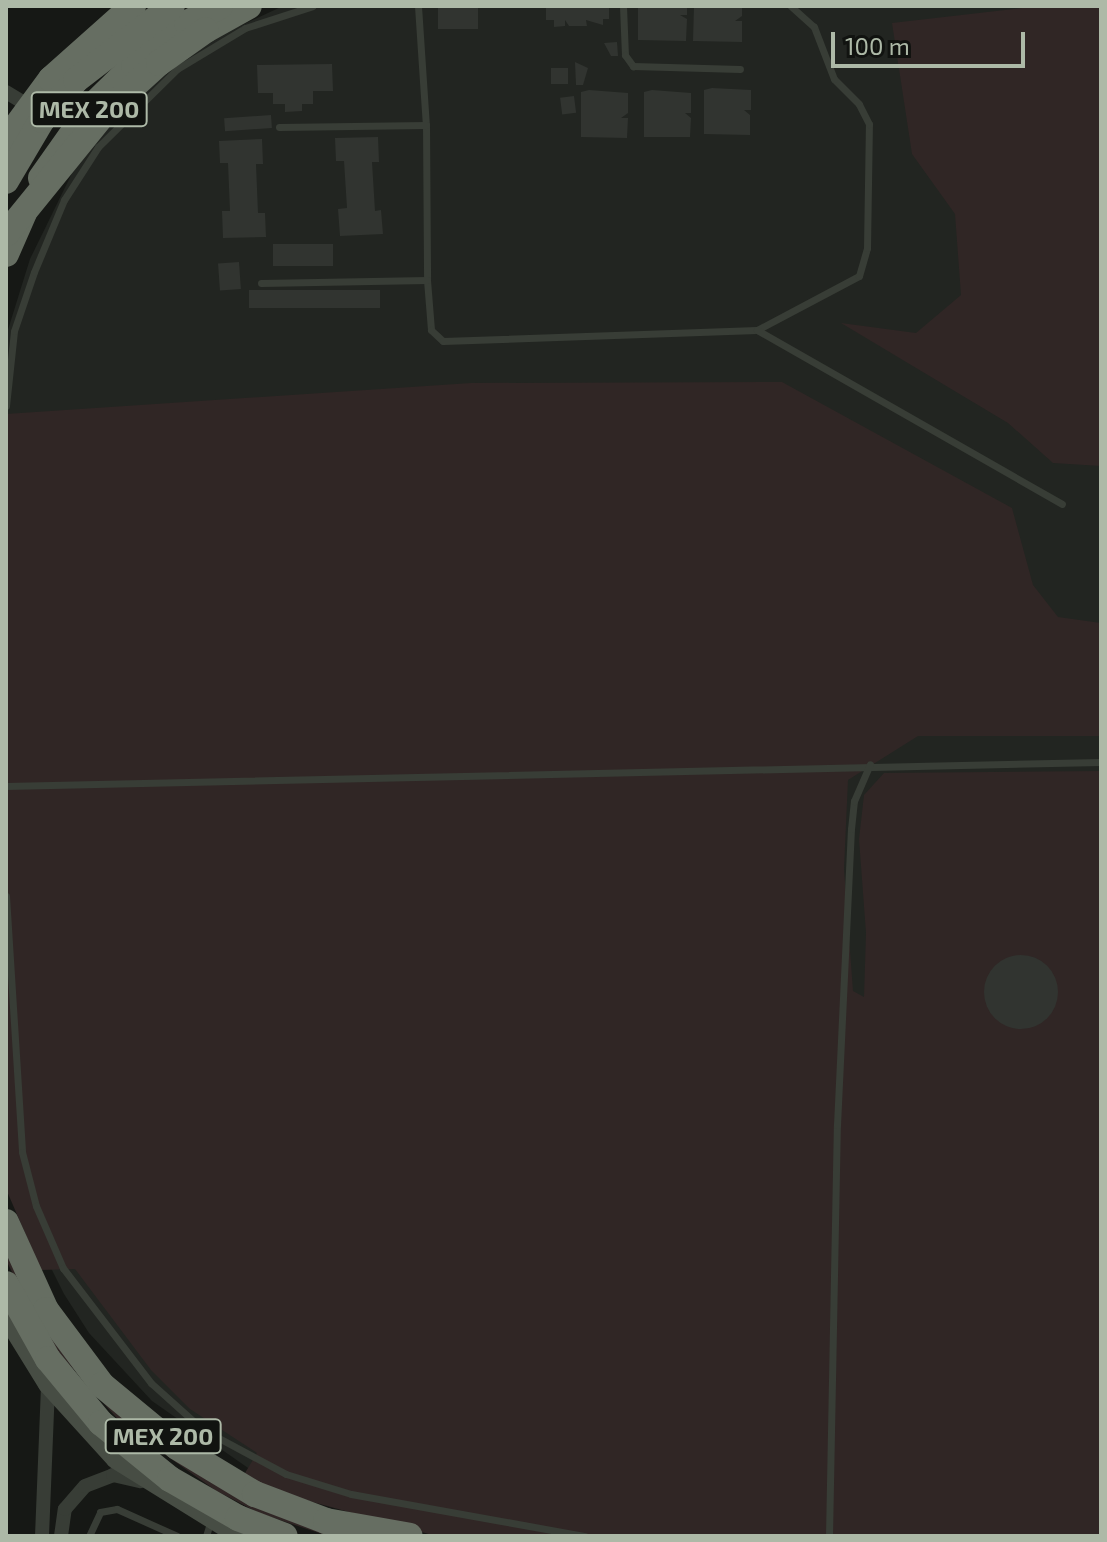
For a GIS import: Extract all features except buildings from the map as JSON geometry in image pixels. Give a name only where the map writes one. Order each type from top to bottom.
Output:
[{"type":"highway","points":[[6,140],[29,106],[85,44],[133,6]]},
{"type":"highway","name":"MEX 200","points":[[6,181],[42,120],[76,80],[172,6]]},
{"type":"highway","name":"MEX 200","points":[[6,254],[35,188],[91,107],[155,48],[220,6]]},
{"type":"highway","points":[[6,234],[105,112],[206,30],[249,6]]},
{"type":"highway","name":"MEX 200","points":[[6,1222],[46,1310],[102,1385],[177,1447],[255,1494],[326,1521],[410,1536]]},
{"type":"highway","name":"MEX 200","points":[[6,1284],[48,1359],[101,1423],[170,1479],[238,1518],[285,1536]]},
{"type":"main road","points":[[6,1316],[48,1384],[116,1459],[208,1528],[240,1536]]},
{"type":"street","points":[[6,92],[29,106]]},
{"type":"street","points":[[48,1384],[42,1534],[61,1535],[71,1500],[93,1482],[124,1476],[158,1489]]},
{"type":"lane","points":[[6,406],[14,331],[34,272],[64,200],[98,147],[177,69],[245,28],[313,6]]},
{"type":"lane","points":[[418,6],[426,125],[427,280],[431,330],[443,341],[757,330],[850,283],[863,269],[867,248],[869,124],[859,104],[834,79],[814,27],[791,6]]},
{"type":"lane","points":[[623,6],[625,55],[633,66],[740,69]]},
{"type":"lane","points":[[279,127],[426,125]]},
{"type":"lane","points":[[261,283],[427,280]]},
{"type":"lane","points":[[757,330],[1062,504]]},
{"type":"lane","points":[[6,786],[870,764],[1101,762]]},
{"type":"lane","points":[[829,1536],[837,1125],[851,829],[854,801],[870,764]]},
{"type":"lane","points":[[6,896],[22,1152],[36,1206],[63,1268],[151,1383],[202,1429],[286,1474],[351,1494],[585,1536]]},
{"type":"lane","points":[[89,1536],[89,1526],[100,1512],[117,1509],[177,1536]]},
{"type":"shaded area","points":[[283,6],[1101,6],[1101,1536],[541,1536],[258,1475],[152,1401],[89,1333],[64,1294],[44,1254],[6,1084],[6,336],[30,259],[77,163],[135,95],[205,42]]},
{"type":"shaded area","points":[[1039,6],[1101,6],[1101,466],[1053,463],[1008,423],[841,323],[916,333],[961,295],[955,214],[912,154],[892,23]]},
{"type":"shaded area","points":[[782,382],[1012,508],[1033,585],[1058,617],[1101,623],[1101,736],[918,736],[848,780],[844,869],[853,991],[864,997],[866,933],[859,839],[864,795],[884,773],[1101,771],[1101,1536],[436,1536],[269,1490],[242,1478],[257,1453],[190,1409],[151,1370],[75,1269],[41,1270],[6,1189],[6,414],[471,383]]},
{"type":"shaded area","points":[[6,1234],[16,1260],[167,1448],[381,1536],[328,1536],[259,1513],[215,1490],[122,1424],[61,1355],[29,1306],[6,1260]]}]
